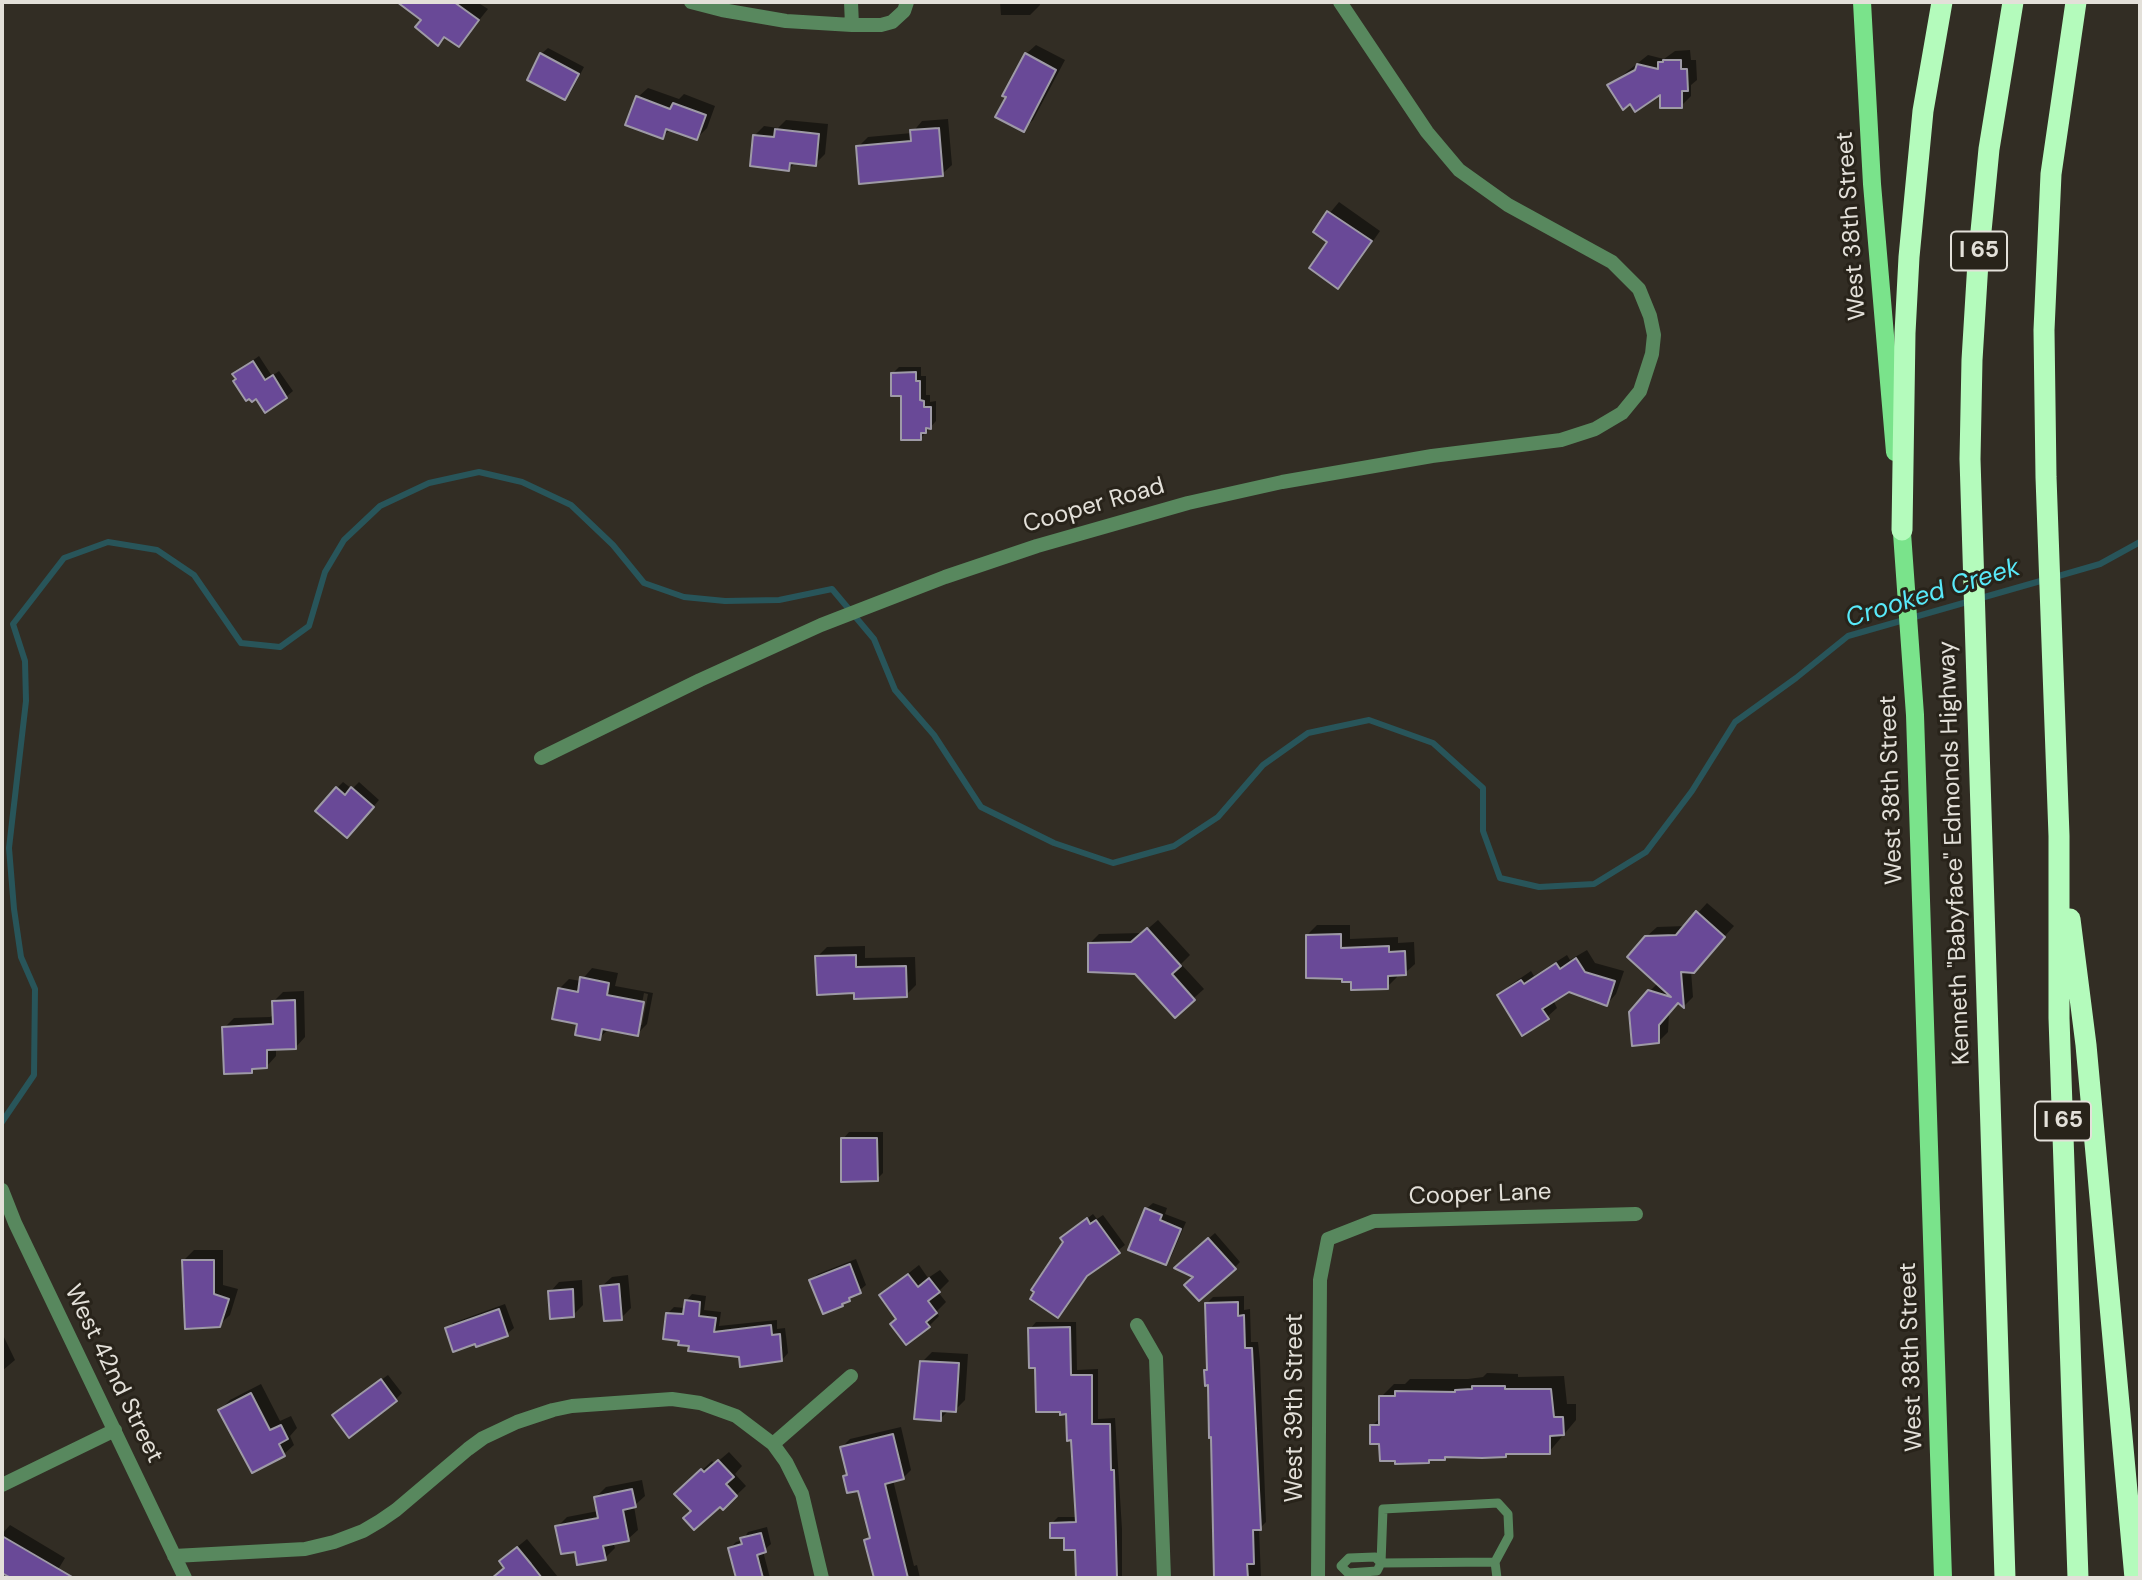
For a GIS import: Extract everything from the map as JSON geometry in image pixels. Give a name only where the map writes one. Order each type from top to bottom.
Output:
[{"type":"highway","points":[[1902,530],[1909,257],[1923,111],[1942,2]]},
{"type":"highway","name":"Kenneth \"Babyface\" Edmonds Highway","points":[[2005,1578],[1976,691],[1970,414],[1978,262],[1989,149],[2013,2]]},
{"type":"highway","name":"I 65","points":[[2076,2],[2060,101],[2050,201],[2044,330],[2046,477],[2059,836],[2059,1018],[2078,1578]]},
{"type":"highway","points":[[2059,836],[2085,1031],[2135,1578]]},
{"type":"main road","name":"West 38th Street","points":[[1862,2],[1872,184],[1915,715],[1943,1578]]},
{"type":"street","points":[[691,2],[786,21],[852,25],[881,25],[892,22],[904,11],[907,2]]},
{"type":"street","points":[[851,2],[852,25]]},
{"type":"street","name":"Cooper Road","points":[[541,758],[700,680],[821,625],[1037,546],[1211,498],[1384,463],[1550,442],[1606,424],[1622,413],[1640,391],[1653,354],[1654,335],[1650,316],[1639,289],[1627,274],[1612,262],[1490,195],[1459,170],[1427,132],[1339,2]]},
{"type":"street","name":"West 42nd Street","points":[[4,1194],[185,1578]]},
{"type":"street","name":"Cooper Lane","points":[[1328,1239],[1374,1221],[1636,1214]]},
{"type":"street","name":"West 39th Street","points":[[1318,1572],[1320,1280],[1328,1239]]},
{"type":"street","points":[[1137,1325],[1157,1358],[1164,1578]]},
{"type":"street","points":[[773,1444],[850,1376]]},
{"type":"street","points":[[174,1556],[305,1549],[344,1539],[363,1531],[397,1510],[483,1438],[517,1422],[562,1408],[662,1399],[690,1401],[718,1408],[736,1416],[773,1444],[786,1462],[802,1494],[822,1578]]},
{"type":"street","points":[[2,1485],[116,1430]]},
{"type":"lane","points":[[1341,1566],[1349,1573],[1377,1571],[1381,1563],[1383,1509],[1499,1503],[1508,1514],[1509,1536],[1495,1562],[1497,1578]]},
{"type":"lane","points":[[1318,1572],[1341,1566],[1349,1558],[1375,1557],[1381,1563],[1495,1562]]},
{"type":"building","points":[[397,2],[454,2],[479,20],[459,47],[444,37],[438,46],[415,27],[421,20]]},
{"type":"building","points":[[540,53],[579,74],[565,100],[527,80]]},
{"type":"building","points":[[1025,53],[1056,70],[1024,132],[995,117],[1006,97],[1002,96]]},
{"type":"building","points":[[1681,60],[1681,69],[1687,69],[1688,91],[1682,91],[1682,108],[1660,108],[1660,95],[1635,112],[1630,104],[1623,110],[1607,85],[1635,70],[1637,64],[1658,69],[1658,62]]},
{"type":"building","points":[[636,96],[670,109],[673,103],[706,115],[697,140],[666,129],[663,139],[625,125]]},
{"type":"building","points":[[939,128],[943,176],[859,184],[856,146],[911,141],[910,130]]},
{"type":"building","points":[[775,129],[819,134],[816,166],[790,163],[789,171],[750,166],[753,135],[774,137]]},
{"type":"building","points":[[1327,211],[1372,241],[1338,289],[1309,268],[1327,242],[1313,232]]},
{"type":"building","points":[[253,361],[265,380],[273,375],[287,398],[265,413],[256,399],[252,402],[249,399],[246,401],[233,381],[236,379],[232,374]]},
{"type":"building","points":[[916,372],[916,381],[920,381],[920,400],[924,401],[924,407],[931,407],[931,429],[926,428],[926,433],[921,433],[921,440],[901,440],[901,396],[891,396],[891,373]]},
{"type":"building","points":[[336,787],[345,795],[351,787],[374,807],[347,838],[315,811]]},
{"type":"building","points":[[1696,911],[1725,937],[1694,973],[1681,972],[1684,1008],[1678,1003],[1659,1025],[1659,1043],[1632,1046],[1629,1012],[1648,990],[1671,997],[1627,957],[1645,936],[1676,935]]},
{"type":"building","points":[[1147,928],[1181,966],[1172,974],[1195,1000],[1175,1018],[1135,974],[1088,972],[1088,943],[1131,942]]},
{"type":"building","points":[[1341,934],[1341,948],[1389,946],[1389,952],[1405,951],[1406,975],[1388,976],[1388,989],[1351,990],[1351,982],[1342,982],[1342,979],[1306,978],[1306,935]]},
{"type":"building","points":[[856,955],[856,967],[906,966],[907,997],[854,999],[854,993],[817,995],[815,956]]},
{"type":"building","points":[[1576,958],[1585,972],[1615,981],[1607,1006],[1569,992],[1542,1009],[1549,1019],[1522,1036],[1497,995],[1521,980],[1524,984],[1556,963],[1560,969]]},
{"type":"building","points":[[580,977],[609,983],[607,995],[644,1002],[638,1036],[602,1029],[600,1040],[575,1035],[577,1024],[552,1019],[558,988],[578,992]]},
{"type":"building","points":[[295,1000],[296,1049],[267,1050],[267,1068],[252,1069],[252,1073],[224,1074],[222,1027],[273,1024],[272,1001]]},
{"type":"building","points":[[841,1138],[877,1138],[878,1181],[841,1182]]},
{"type":"building","points":[[1145,1208],[1162,1215],[1160,1220],[1181,1229],[1166,1265],[1128,1250]]},
{"type":"building","points":[[1087,1218],[1090,1224],[1096,1220],[1120,1253],[1087,1276],[1058,1318],[1030,1299],[1034,1292],[1031,1290],[1063,1242],[1060,1238]]},
{"type":"building","points":[[1208,1238],[1236,1269],[1199,1301],[1184,1285],[1193,1277],[1174,1268]]},
{"type":"building","points":[[182,1260],[214,1260],[214,1294],[229,1299],[220,1327],[185,1329]]},
{"type":"building","points":[[850,1264],[861,1293],[849,1298],[850,1301],[842,1304],[843,1306],[823,1314],[809,1280]]},
{"type":"building","points":[[908,1274],[918,1287],[929,1278],[940,1292],[928,1301],[937,1313],[926,1322],[930,1327],[906,1345],[890,1324],[896,1319],[879,1295]]},
{"type":"building","points":[[619,1284],[622,1320],[604,1321],[600,1286]]},
{"type":"building","points":[[573,1289],[574,1317],[550,1319],[548,1291]]},
{"type":"building","points":[[685,1300],[700,1302],[699,1316],[716,1318],[714,1332],[771,1325],[772,1335],[780,1334],[782,1361],[740,1367],[739,1357],[688,1351],[689,1346],[678,1345],[679,1341],[663,1339],[666,1313],[683,1314]]},
{"type":"building","points":[[1238,1302],[1238,1316],[1244,1315],[1245,1348],[1252,1348],[1261,1530],[1253,1530],[1254,1564],[1247,1564],[1248,1578],[1214,1578],[1211,1437],[1209,1438],[1208,1385],[1205,1386],[1204,1370],[1207,1370],[1205,1303]]},
{"type":"building","points":[[499,1309],[508,1336],[453,1352],[445,1328]]},
{"type":"building","points":[[1070,1327],[1071,1375],[1092,1375],[1092,1424],[1110,1424],[1117,1578],[1076,1578],[1075,1550],[1064,1550],[1064,1538],[1050,1538],[1050,1523],[1076,1522],[1071,1440],[1067,1441],[1066,1414],[1036,1412],[1035,1368],[1029,1368],[1028,1328]]},
{"type":"building","points":[[920,1361],[959,1363],[956,1412],[941,1411],[941,1421],[914,1419]]},
{"type":"building","points":[[381,1379],[397,1401],[349,1438],[332,1415]]},
{"type":"building","points":[[1472,1386],[1551,1389],[1554,1417],[1563,1417],[1564,1435],[1550,1436],[1550,1454],[1445,1457],[1445,1460],[1429,1460],[1429,1463],[1395,1464],[1395,1461],[1380,1461],[1379,1444],[1370,1444],[1370,1425],[1379,1425],[1379,1396],[1395,1396],[1395,1391],[1455,1392],[1472,1389]]},
{"type":"building","points":[[251,1393],[270,1430],[281,1425],[288,1439],[279,1444],[285,1456],[252,1473],[218,1410]]},
{"type":"building","points":[[893,1434],[904,1479],[885,1484],[908,1578],[874,1578],[864,1540],[870,1538],[858,1491],[847,1493],[843,1476],[847,1475],[840,1447]]},
{"type":"building","points":[[718,1460],[734,1477],[726,1484],[737,1496],[723,1510],[720,1507],[694,1530],[683,1518],[691,1511],[674,1494],[701,1469],[704,1472]]},
{"type":"building","points":[[632,1489],[636,1507],[623,1510],[629,1541],[603,1546],[606,1560],[577,1565],[575,1552],[561,1554],[555,1526],[598,1518],[594,1497]]},
{"type":"building","points":[[761,1533],[766,1552],[757,1555],[763,1578],[736,1578],[728,1548],[742,1544],[740,1538]]},
{"type":"building","points":[[2,1536],[74,1578],[11,1578],[2,1573]]},
{"type":"building","points":[[517,1547],[542,1578],[492,1578],[504,1568],[499,1561]]},
{"type":"waterway","name":"Crooked Creek","points":[[2,1122],[34,1075],[35,989],[21,957],[9,848],[26,701],[25,661],[13,624],[64,558],[108,542],[157,550],[194,575],[241,643],[280,647],[309,626],[325,572],[344,540],[380,506],[429,483],[479,472],[522,482],[571,505],[613,545],[644,583],[684,597],[725,601],[779,600],[832,589],[874,639],[895,690],[934,735],[981,807],[1054,843],[1113,863],[1174,846],[1218,817],[1263,765],[1308,733],[1369,720],[1433,743],[1483,788],[1483,831],[1500,878],[1539,887],[1594,884],[1646,852],[1692,791],[1735,722],[1848,636],[2044,580]]},
{"type":"waterway","name":"Crooked Creek","points":[[2055,577],[2100,564],[2140,542]]}]
